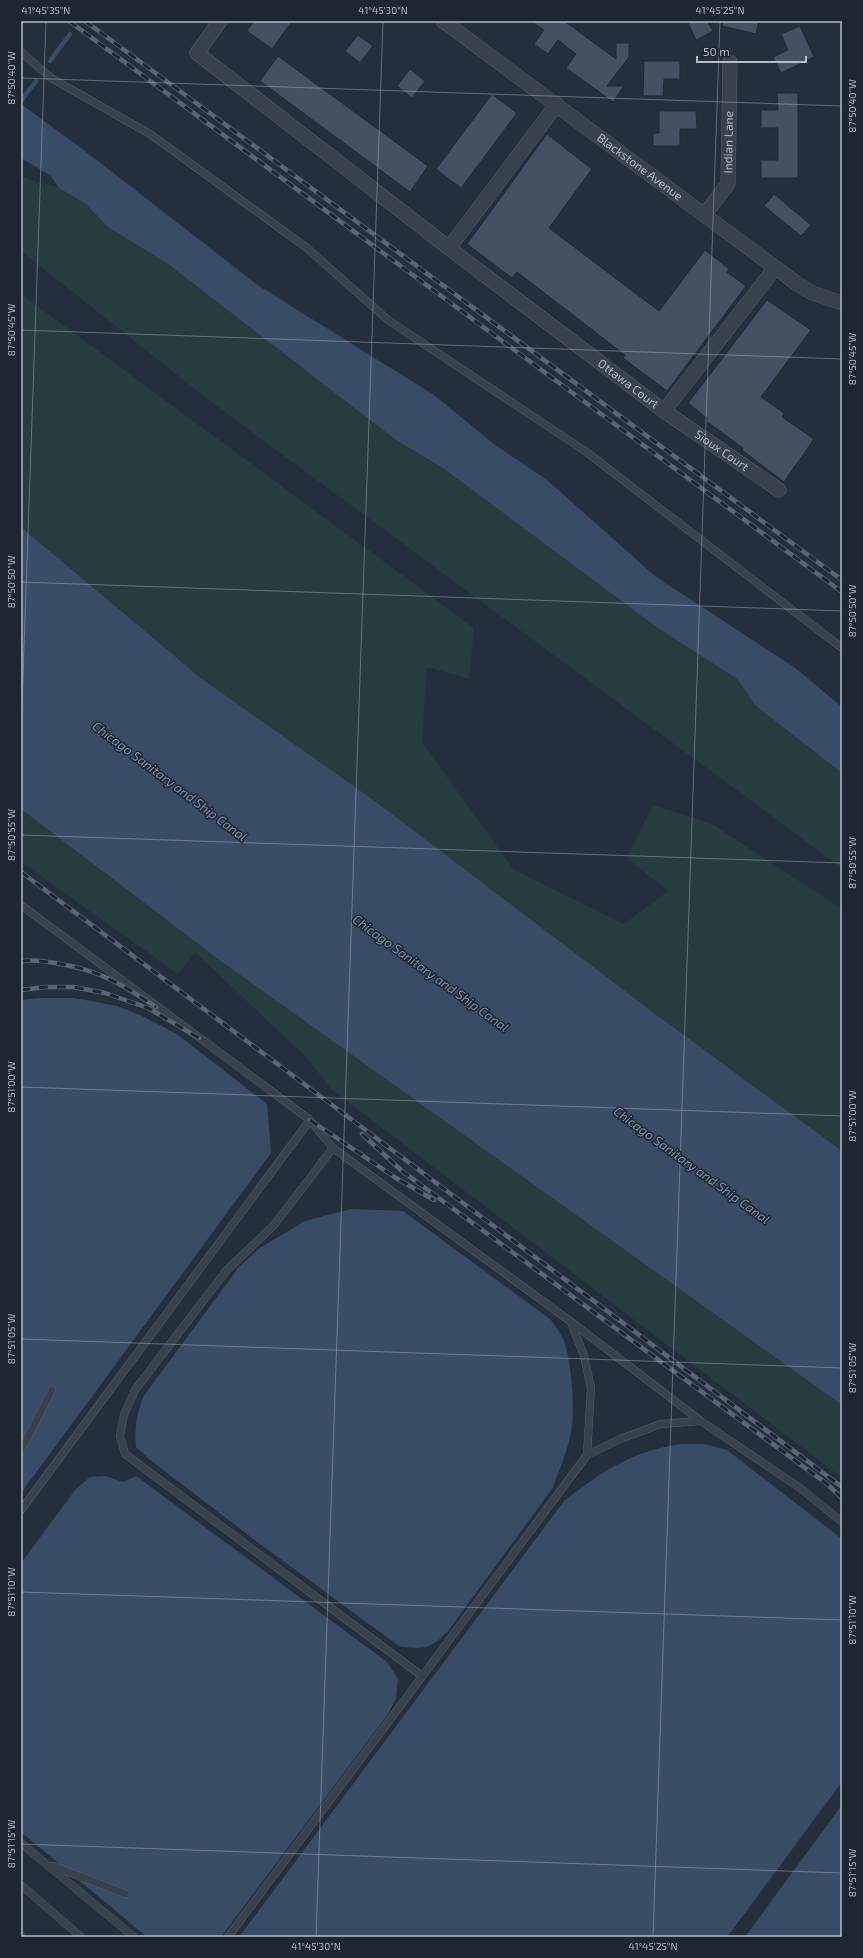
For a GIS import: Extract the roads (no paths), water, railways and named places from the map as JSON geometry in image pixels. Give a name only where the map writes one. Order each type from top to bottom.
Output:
[{"type":"street","name":"Ottawa Court","points":[[220,21],[197,53],[448,248],[664,411],[775,268]]},
{"type":"street","name":"Blackstone Avenue","points":[[443,21],[557,104],[775,268],[812,294],[842,303]]},
{"type":"street","name":"Indian Lane","points":[[704,215],[728,184],[730,62]]},
{"type":"street","points":[[448,248],[557,104]]},
{"type":"street","name":"Sioux Court","points":[[664,411],[779,490]]},
{"type":"lane","points":[[21,52],[51,78],[150,134],[307,248],[388,320],[585,451],[842,648]]},
{"type":"lane","points":[[21,905],[310,1120],[333,1148],[570,1321],[701,1421],[800,1488],[842,1522]]},
{"type":"lane","points":[[21,1510],[310,1120]]},
{"type":"lane","points":[[333,1148],[274,1225],[226,1271],[135,1390],[124,1415],[120,1436],[125,1454],[422,1676]]},
{"type":"lane","points":[[570,1321],[584,1356],[591,1388],[587,1455]]},
{"type":"lane","points":[[21,1450],[52,1390]]},
{"type":"lane","points":[[228,1937],[587,1455],[620,1438],[661,1424],[701,1421]]},
{"type":"lane","points":[[21,1843],[134,1937]]},
{"type":"lane","points":[[48,1864],[126,1894]]},
{"type":"lane","points":[[21,1885],[81,1937]]},
{"type":"water","points":[[21,104],[85,151],[259,286],[434,395],[495,445],[547,480],[656,577],[794,667],[842,707],[842,773],[756,706],[737,679],[655,626],[443,468],[396,440],[168,264],[108,227],[86,204],[59,188],[51,176],[21,158]]},
{"type":"water","name":"Chicago Sanitary and Ship Canal","points":[[21,527],[202,679],[376,802],[650,1010],[842,1151],[842,1405],[218,959],[21,809]]},
{"type":"water","points":[[39,998],[75,998],[117,1006],[142,1016],[177,1034],[267,1104],[271,1153],[21,1493],[21,1000]]},
{"type":"water","points":[[351,1209],[403,1211],[551,1320],[563,1339],[569,1359],[573,1413],[571,1433],[563,1461],[552,1489],[448,1631],[437,1642],[421,1648],[399,1646],[260,1544],[149,1459],[136,1447],[136,1422],[143,1397],[239,1267],[260,1248],[305,1221]]},
{"type":"water","points":[[680,1444],[704,1444],[727,1450],[842,1539],[842,1782],[727,1937],[239,1937],[564,1501],[594,1479],[626,1460],[649,1451]]},
{"type":"water","points":[[105,1476],[123,1482],[136,1476],[387,1662],[398,1679],[396,1698],[388,1714],[221,1937],[147,1937],[21,1832],[21,1563],[76,1489],[90,1477]]},
{"type":"water","points":[[842,1805],[842,1937],[745,1937]]},
{"type":"waterway","points":[[50,61],[70,34]]},
{"type":"waterway","points":[[21,101],[36,81]]},
{"type":"railway","points":[[69,21],[842,592]]},
{"type":"railway","points":[[85,21],[842,580]]},
{"type":"railway","points":[[21,872],[842,1487]]},
{"type":"railway","points":[[21,961],[51,962],[84,969],[120,984],[156,1007]]},
{"type":"railway","points":[[21,990],[45,987],[73,987],[105,993],[148,1008],[199,1038]]},
{"type":"railway","points":[[310,1120],[396,1178],[434,1200]]},
{"type":"railway","points":[[362,1134],[402,1171],[827,1484],[842,1498]]}]
